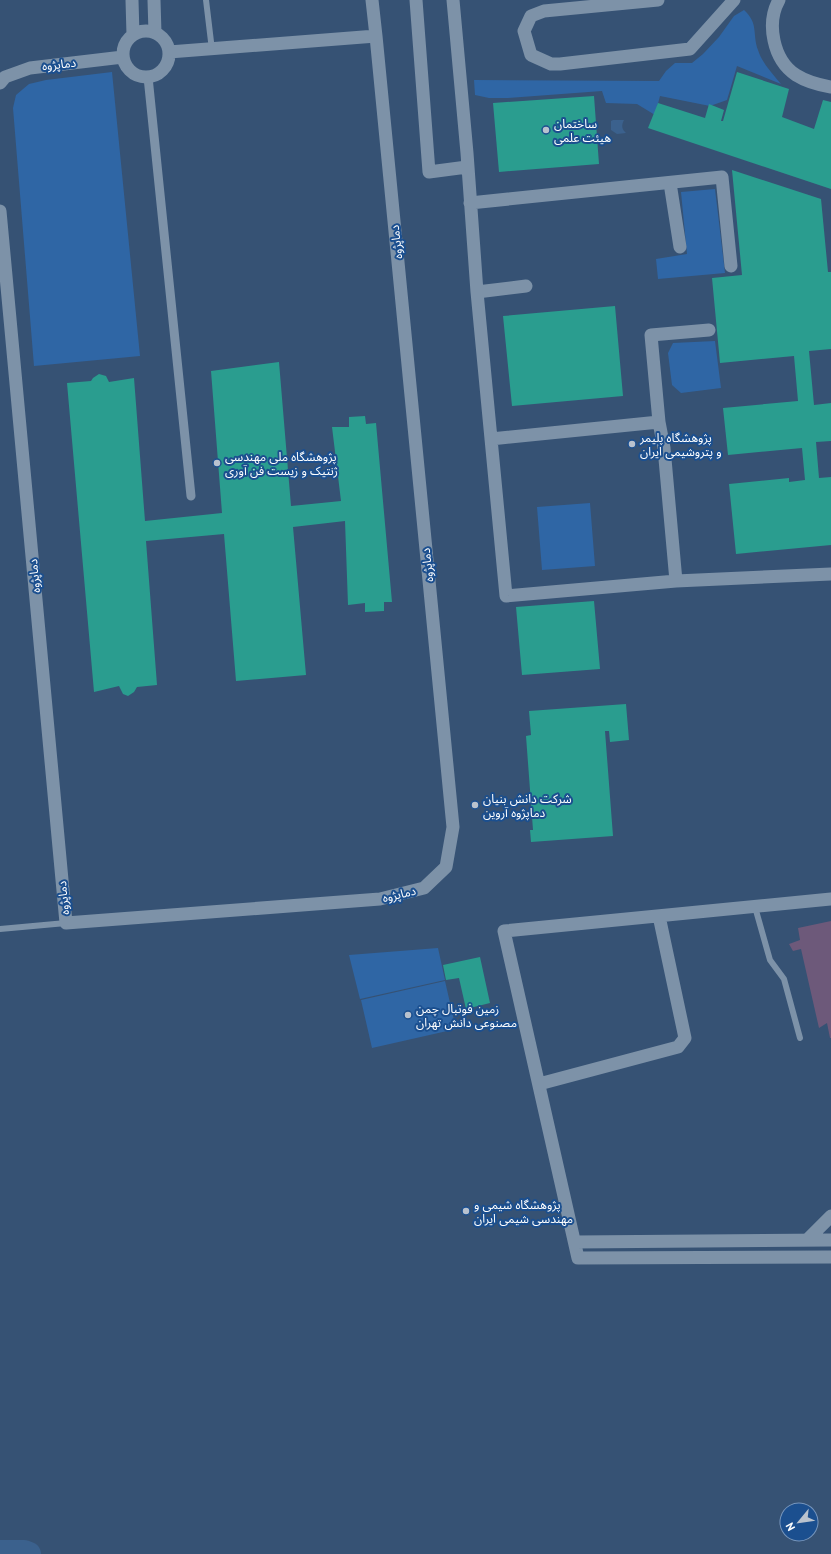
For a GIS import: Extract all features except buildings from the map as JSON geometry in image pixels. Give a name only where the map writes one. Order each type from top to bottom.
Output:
[{"type":"street","points":[[132,0],[133,35]]},
{"type":"street","points":[[154,0],[155,33]]},
{"type":"street","name":"دماپژوه","points":[[0,211],[66,923],[380,899],[424,888],[446,867],[453,827],[372,0]]},
{"type":"street","points":[[416,0],[429,172],[467,167]]},
{"type":"street","points":[[453,0],[476,292],[506,596],[676,581],[831,574]]},
{"type":"street","points":[[658,0],[544,11],[531,16],[524,31],[531,55],[551,64],[560,64],[690,50],[734,0]]},
{"type":"street","points":[[776,1],[772,21],[774,41],[782,60],[795,74],[815,84],[831,87]]},
{"type":"street","points":[[148,31],[155,33],[162,37],[170,52],[166,68],[160,73],[148,77],[137,76],[130,71],[123,57],[127,41],[133,35],[140,32],[148,31]]},
{"type":"street","points":[[170,52],[212,50],[376,36]]},
{"type":"street","name":"دماپژوه","points":[[0,83],[5,77],[30,68],[123,57]]},
{"type":"street","points":[[148,77],[191,496]]},
{"type":"street","points":[[470,203],[722,177],[731,266]]},
{"type":"street","points":[[670,183],[680,247]]},
{"type":"street","points":[[476,292],[526,286]]},
{"type":"street","points":[[676,581],[664,448],[659,422],[651,336],[709,330]]},
{"type":"street","points":[[490,439],[659,422]]},
{"type":"street","points":[[831,899],[504,931],[578,1258],[831,1257]]},
{"type":"street","points":[[539,1084],[678,1046],[685,1038],[659,916]]},
{"type":"street","points":[[807,1240],[831,1216]]},
{"type":"street","points":[[575,1242],[831,1240]]},
{"type":"lane","points":[[206,0],[212,50]]},
{"type":"lane","points":[[755,906],[770,960],[784,979],[800,1038]]},
{"type":"lane","points":[[0,929],[66,923]]},
{"type":"shaded area","points":[[744,10],[752,20],[756,44],[762,59],[781,84],[737,66],[727,100],[710,106],[660,96],[655,115],[637,104],[606,103],[602,91],[508,98],[489,98],[475,95],[474,80],[659,81],[666,71],[675,63],[692,63],[703,54],[719,37],[734,16]]},
{"type":"shaded area","points":[[112,72],[140,356],[34,366],[13,108],[16,95],[29,84],[46,80]]},
{"type":"shaded area","points":[[624,120],[622,127],[626,133],[617,134],[611,130],[611,121]]},
{"type":"shaded area","points":[[715,189],[725,273],[658,279],[656,259],[687,254],[681,192]]},
{"type":"shaded area","points":[[715,341],[721,388],[681,393],[672,385],[668,353],[673,343]]},
{"type":"shaded area","points":[[590,503],[595,566],[542,570],[537,507]]},
{"type":"shaded area","points":[[438,948],[445,980],[360,999],[349,955]]},
{"type":"shaded area","name":"زمین فوتبال چمن مصنوعی دانش تهران","points":[[445,981],[456,1029],[372,1048],[361,1000]]},
{"type":"waterway","points":[[0,1552],[24,1552],[29,1554]]},
{"type":"place","name":"ساختمان هیئت علمی","points":[[546,130]]},
{"type":"place","name":"پژوهشگاه پلیمر و پتروشیمی ایران","points":[[632,444]]},
{"type":"place","name":"پژوهشگاه ملی مهندسی ژنتیک و زیست فن آوری","points":[[217,463]]},
{"type":"place","name":"شرکت دانش بنیان دماپژوه آروین","points":[[475,805]]},
{"type":"place","name":"زمین فوتبال چمن مصنوعی دانش تهران","points":[[408,1015]]},
{"type":"place","name":"پژوهشگاه شیمی و مهندسی شیمی ایران","points":[[466,1211]]}]
